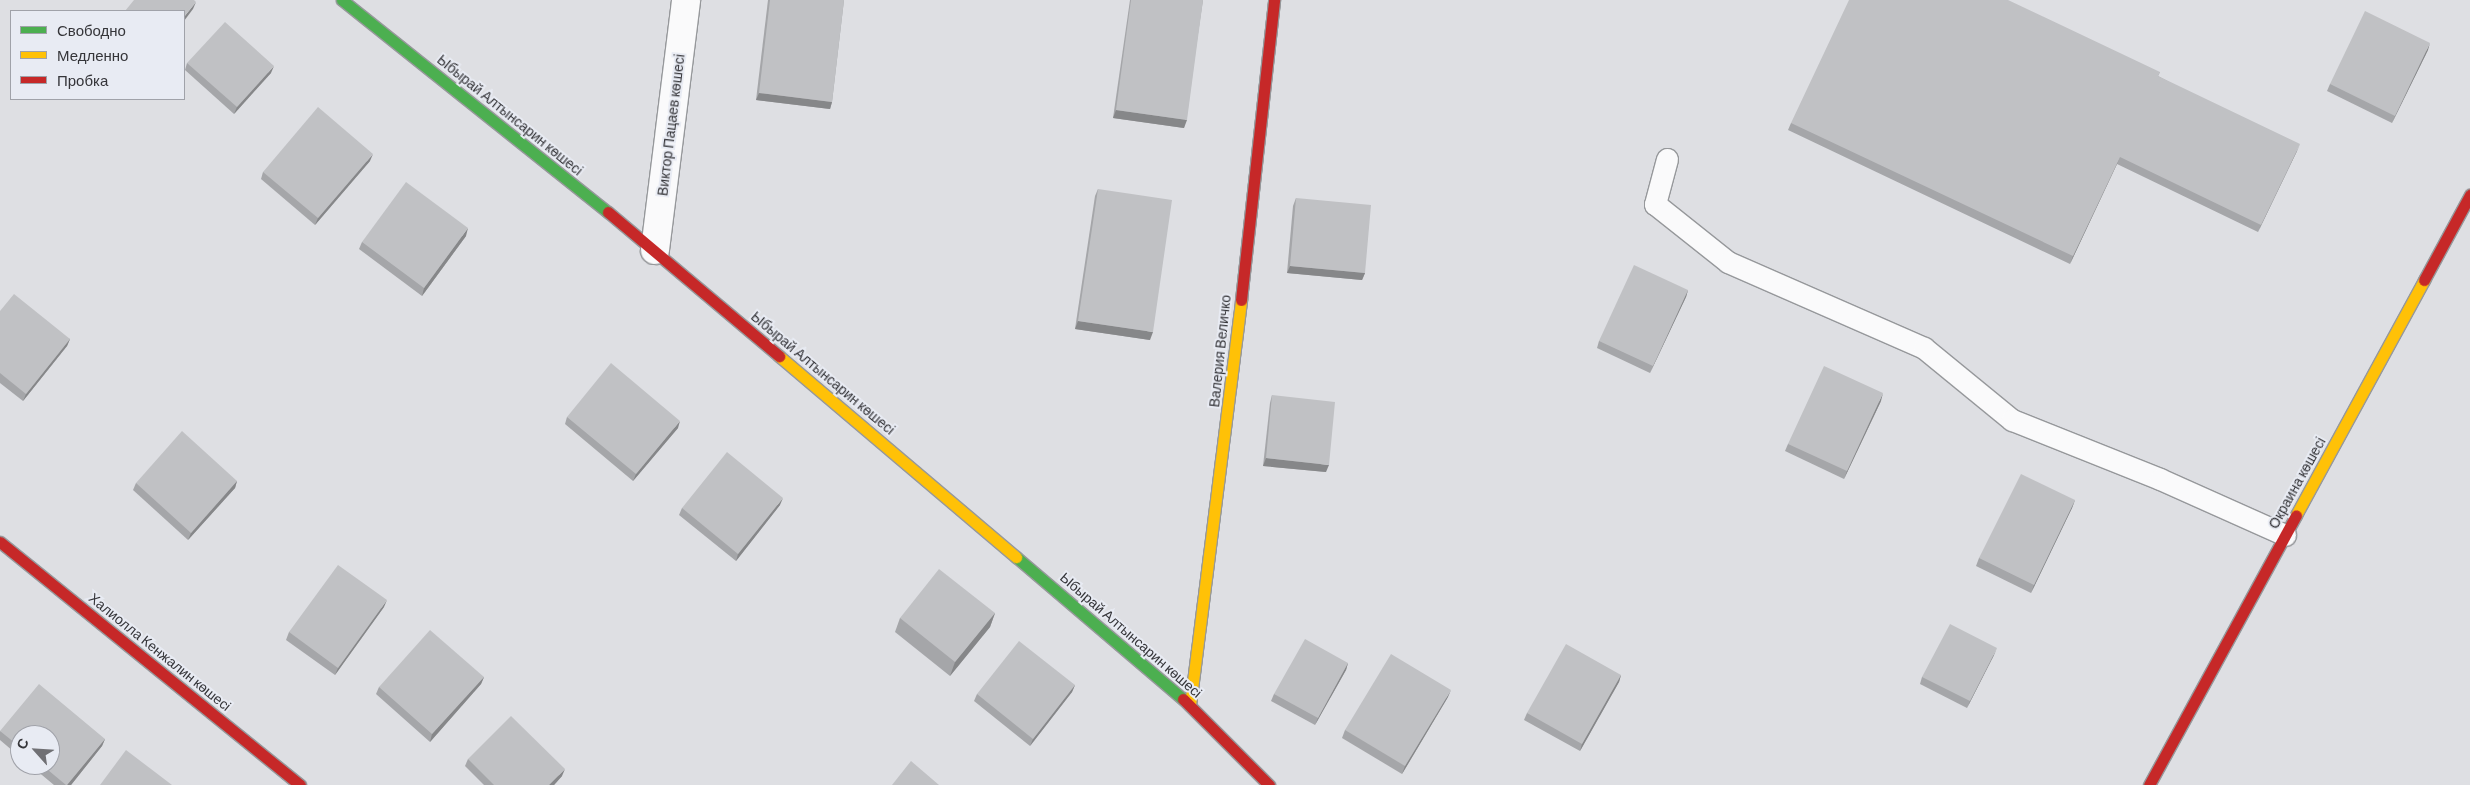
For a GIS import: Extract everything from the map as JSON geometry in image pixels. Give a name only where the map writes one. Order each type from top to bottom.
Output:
[{"type":"street","name":"Ыбырай Алтынсарин көшесі","points":[[342,0],[655,250],[1190,705],[1269,785]]},
{"type":"street","name":"Виктор Пацаев көшесі","points":[[655,250],[686,0]]},
{"type":"street","name":"Валерия Величко","points":[[1190,705],[1221,476],[1274,0]]},
{"type":"street","name":"Окраина көшесі","points":[[2149,785],[2470,195]]},
{"type":"street","name":"Халиолла Кенжалин көшесі","points":[[0,542],[300,785]]},
{"type":"lane","points":[[1667,159],[1654,204],[1728,262],[1924,348],[2012,420],[2160,479],[2286,535]]},
{"type":"building","points":[[134,0],[194,0],[196,2],[185,16],[185,10],[126,10]]},
{"type":"building","points":[[770,0],[844,0],[832,102],[759,93]]},
{"type":"building","points":[[1131,0],[1203,0],[1187,120],[1116,110]]},
{"type":"building","points":[[1849,0],[2008,0],[2160,72],[2158,76],[2300,144],[2261,225],[2120,157],[2073,256],[1791,123]]},
{"type":"building","points":[[2365,11],[2430,43],[2395,116],[2330,84]]},
{"type":"building","points":[[225,22],[274,66],[237,107],[187,63]]},
{"type":"building","points":[[318,107],[373,154],[318,218],[263,172]]},
{"type":"building","points":[[406,182],[468,228],[424,288],[362,242]]},
{"type":"building","points":[[1098,189],[1172,200],[1153,332],[1078,321]]},
{"type":"building","points":[[1296,198],[1371,205],[1365,273],[1290,266]]},
{"type":"building","points":[[1634,265],[1688,290],[1653,366],[1599,341]]},
{"type":"building","points":[[14,294],[70,339],[26,394],[0,373],[0,311]]},
{"type":"building","points":[[611,363],[680,421],[636,474],[567,417]]},
{"type":"building","points":[[1824,366],[1883,393],[1847,471],[1788,444]]},
{"type":"building","points":[[1272,395],[1335,402],[1329,465],[1266,458]]},
{"type":"building","points":[[182,431],[237,481],[191,533],[136,483]]},
{"type":"building","points":[[727,452],[783,498],[738,554],[682,508]]},
{"type":"building","points":[[2021,474],[2075,500],[2034,585],[1979,558]]},
{"type":"building","points":[[338,565],[387,600],[338,668],[289,632]]},
{"type":"building","points":[[939,569],[995,613],[955,662],[900,618]]},
{"type":"building","points":[[1950,624],[1997,648],[1970,701],[1922,677]]},
{"type":"building","points":[[430,630],[484,677],[432,734],[379,687]]},
{"type":"building","points":[[1305,639],[1348,663],[1318,718],[1274,694]]},
{"type":"building","points":[[1019,641],[1075,685],[1033,739],[977,694]]},
{"type":"building","points":[[1566,644],[1621,675],[1582,744],[1527,713]]},
{"type":"building","points":[[1391,654],[1451,690],[1405,766],[1345,730]]},
{"type":"building","points":[[39,684],[105,739],[66,785],[54,775],[60,775],[60,725],[10,725],[10,739],[0,731]]},
{"type":"building","points":[[511,716],[565,769],[549,785],[494,785],[468,759]]},
{"type":"building","points":[[126,750],[172,785],[100,785]]},
{"type":"building","points":[[911,761],[939,785],[892,785]]},
{"type":"traffic: fast","points":[[342,0],[608,212]]},
{"type":"traffic: fast","points":[[1016,557],[1183,699]]},
{"type":"traffic: slow","points":[[2296,515],[2424,280]]},
{"type":"traffic: slow","points":[[1190,705],[1241,300]]},
{"type":"traffic: slow","points":[[779,356],[1016,557]]},
{"type":"traffic: jam","points":[[1241,300],[1274,0]]},
{"type":"traffic: jam","points":[[2424,280],[2470,195]]},
{"type":"traffic: jam","points":[[608,212],[779,356]]},
{"type":"traffic: jam","points":[[2149,785],[2296,515]]},
{"type":"traffic: jam","points":[[0,542],[300,785]]},
{"type":"traffic: jam","points":[[1183,699],[1269,785]]}]
